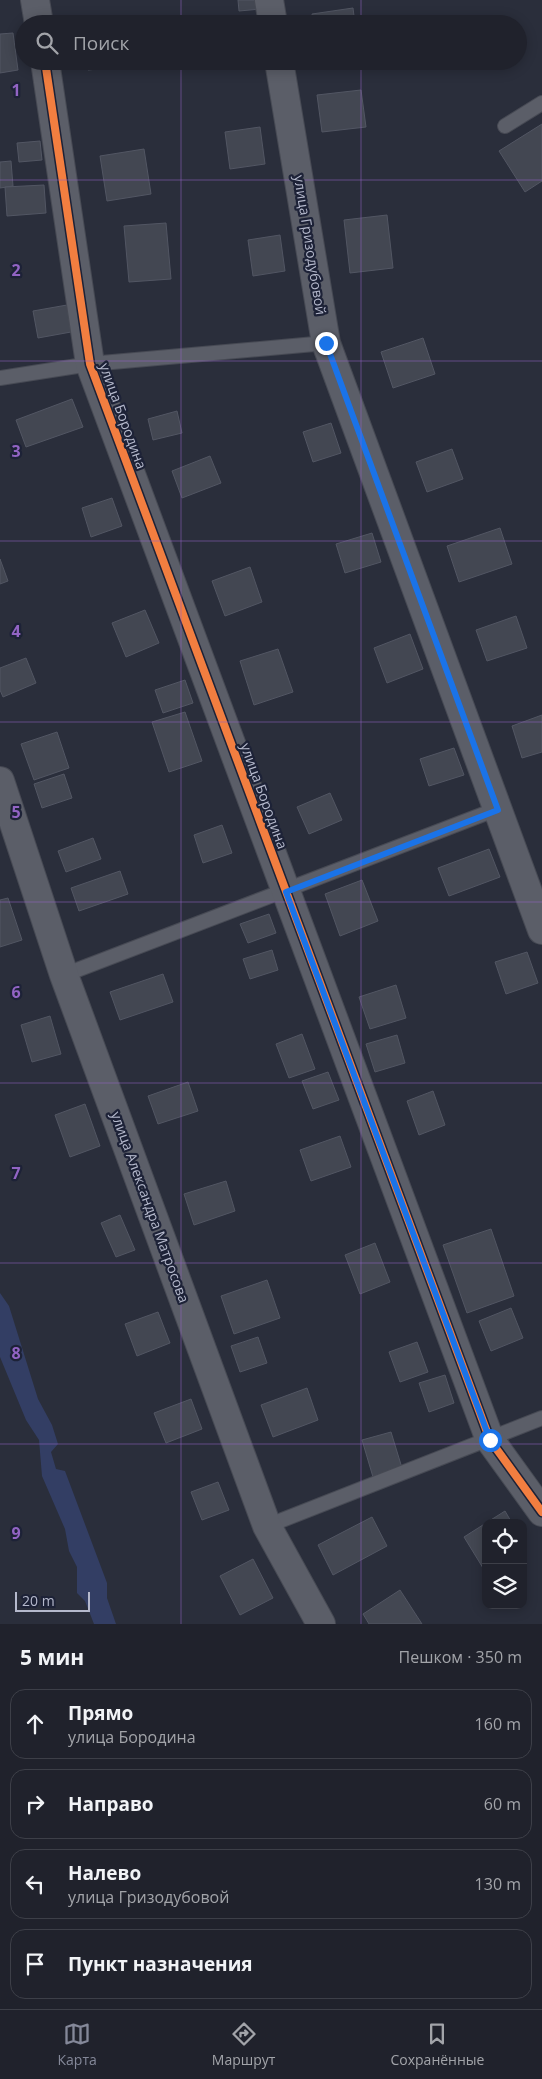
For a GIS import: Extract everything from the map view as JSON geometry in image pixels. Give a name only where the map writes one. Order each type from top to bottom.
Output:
[{"type":"street","points":[[36,0],[38,15]]},
{"type":"street","points":[[269,0],[272,15]]},
{"type":"street","name":"улица Бородина","points":[[46,70],[90,364],[490,1440],[542,1512]]},
{"type":"street","name":"улица Гризодубовой","points":[[280,70],[326,343],[542,930]]},
{"type":"street","name":"улица Александра Матросова","points":[[0,781],[64,975],[267,1526],[321,1624]]},
{"type":"lane","points":[[504,126],[542,103]]},
{"type":"lane","points":[[0,378],[90,364],[326,343]]},
{"type":"lane","points":[[64,975],[498,810]]},
{"type":"lane","points":[[267,1526],[542,1418]]},
{"type":"water","points":[[0,1293],[9,1306],[38,1399],[52,1425],[58,1444],[51,1452],[56,1469],[65,1471],[107,1583],[107,1598],[116,1624],[94,1624],[85,1601],[77,1593],[77,1567],[69,1551],[65,1529],[42,1476],[39,1440],[26,1420],[0,1357]]},
{"type":"building","points":[[238,0],[260,0],[261,9],[239,11]]},
{"type":"building","points":[[353,8],[354,15],[312,15]]},
{"type":"building","points":[[13,33],[15,70],[18,70],[0,73],[0,34]]},
{"type":"building","points":[[361,90],[366,127],[322,132],[317,95]]},
{"type":"building","points":[[542,124],[542,181],[525,192],[499,151]]},
{"type":"building","points":[[260,127],[265,164],[230,169],[225,132]]},
{"type":"building","points":[[40,141],[42,160],[19,162],[17,143]]},
{"type":"building","points":[[144,149],[151,194],[107,201],[100,156]]},
{"type":"building","points":[[11,161],[13,186],[0,188],[0,162]]},
{"type":"building","points":[[44,185],[46,213],[7,216],[5,187]]},
{"type":"building","points":[[387,215],[393,268],[350,273],[344,220]]},
{"type":"building","points":[[166,223],[171,279],[129,282],[124,226]]},
{"type":"building","points":[[280,235],[285,271],[253,276],[248,240]]},
{"type":"building","points":[[67,305],[71,332],[38,338],[33,311]]},
{"type":"building","points":[[423,338],[435,374],[393,388],[381,352]]},
{"type":"building","points":[[72,399],[83,427],[26,447],[16,420]]},
{"type":"building","points":[[177,411],[182,433],[153,440],[148,419]]},
{"type":"building","points":[[331,423],[341,453],[313,462],[303,432]]},
{"type":"building","points":[[452,449],[463,479],[427,492],[416,462]]},
{"type":"building","points":[[210,456],[221,483],[182,498],[172,471]]},
{"type":"building","points":[[112,498],[122,526],[91,537],[82,508]]},
{"type":"building","points":[[500,528],[512,564],[459,582],[447,546]]},
{"type":"building","points":[[372,533],[381,562],[345,573],[336,544]]},
{"type":"building","points":[[0,559],[8,581],[0,584]]},
{"type":"building","points":[[250,567],[262,602],[225,616],[212,581]]},
{"type":"building","points":[[145,610],[159,643],[126,657],[112,623]]},
{"type":"building","points":[[516,616],[527,648],[487,661],[476,630]]},
{"type":"building","points":[[410,634],[423,669],[387,683],[374,648]]},
{"type":"building","points":[[278,649],[293,692],[254,705],[240,661]]},
{"type":"building","points":[[26,658],[36,683],[3,697],[0,690],[0,668]]},
{"type":"building","points":[[185,680],[193,703],[163,713],[155,690]]},
{"type":"building","points":[[185,712],[202,761],[169,772],[152,722]]},
{"type":"building","points":[[542,715],[542,752],[522,758],[512,726]]},
{"type":"building","points":[[57,732],[69,768],[34,780],[21,744]]},
{"type":"building","points":[[454,748],[464,775],[429,786],[420,759]]},
{"type":"building","points":[[64,774],[72,798],[42,808],[34,784]]},
{"type":"building","points":[[330,793],[342,820],[309,834],[297,807]]},
{"type":"building","points":[[222,825],[232,853],[203,863],[194,835]]},
{"type":"building","points":[[93,838],[101,859],[66,872],[58,851]]},
{"type":"building","points":[[489,849],[500,877],[449,896],[438,868]]},
{"type":"building","points":[[120,871],[128,894],[79,911],[71,888]]},
{"type":"building","points":[[362,880],[378,921],[340,936],[325,894]]},
{"type":"building","points":[[8,898],[22,940],[0,947],[0,900]]},
{"type":"building","points":[[269,914],[276,933],[248,943],[240,924]]},
{"type":"building","points":[[272,950],[278,970],[250,979],[243,959]]},
{"type":"building","points":[[527,952],[538,983],[506,994],[495,962]]},
{"type":"building","points":[[163,974],[173,1002],[120,1020],[110,992]]},
{"type":"building","points":[[396,985],[406,1018],[370,1029],[359,997]]},
{"type":"building","points":[[50,1016],[61,1054],[32,1062],[21,1025]]},
{"type":"building","points":[[302,1034],[315,1069],[289,1078],[276,1044]]},
{"type":"building","points":[[397,1035],[405,1063],[375,1072],[366,1044]]},
{"type":"building","points":[[328,1072],[339,1100],[313,1109],[302,1081]]},
{"type":"building","points":[[188,1082],[198,1111],[158,1124],[148,1096]]},
{"type":"building","points":[[433,1091],[445,1125],[419,1135],[407,1101]]},
{"type":"building","points":[[85,1104],[100,1146],[70,1157],[55,1115]]},
{"type":"building","points":[[340,1136],[351,1167],[311,1181],[300,1150]]},
{"type":"building","points":[[226,1181],[235,1211],[194,1225],[184,1194]]},
{"type":"building","points":[[120,1215],[135,1250],[116,1257],[101,1223]]},
{"type":"building","points":[[491,1229],[514,1296],[467,1313],[443,1245]]},
{"type":"building","points":[[375,1243],[390,1282],[360,1294],[345,1255]]},
{"type":"building","points":[[267,1280],[280,1318],[234,1334],[221,1296]]},
{"type":"building","points":[[511,1308],[523,1338],[491,1351],[479,1321]]},
{"type":"building","points":[[158,1312],[170,1343],[137,1356],[125,1324]]},
{"type":"building","points":[[258,1337],[267,1363],[240,1372],[231,1346]]},
{"type":"building","points":[[417,1342],[428,1372],[400,1382],[389,1352]]},
{"type":"building","points":[[445,1375],[454,1403],[429,1412],[419,1383]]},
{"type":"building","points":[[307,1388],[318,1420],[273,1437],[261,1405]]},
{"type":"building","points":[[191,1399],[202,1429],[166,1443],[154,1413]]},
{"type":"building","points":[[391,1432],[402,1468],[373,1477],[362,1440]]},
{"type":"building","points":[[218,1482],[229,1510],[202,1520],[191,1492]]},
{"type":"building","points":[[505,1511],[510,1519],[492,1519]]},
{"type":"building","points":[[372,1517],[387,1546],[333,1575],[318,1545]]},
{"type":"building","points":[[482,1526],[482,1566],[464,1537]]},
{"type":"building","points":[[253,1559],[273,1598],[240,1615],[220,1576]]},
{"type":"building","points":[[400,1590],[422,1624],[369,1624],[363,1614]]},
{"type":"cycle path","points":[[46,70],[90,364],[490,1440],[542,1512]]},
{"type":"route","points":[[326,343],[498,810],[286,892],[490,1440]]}]
